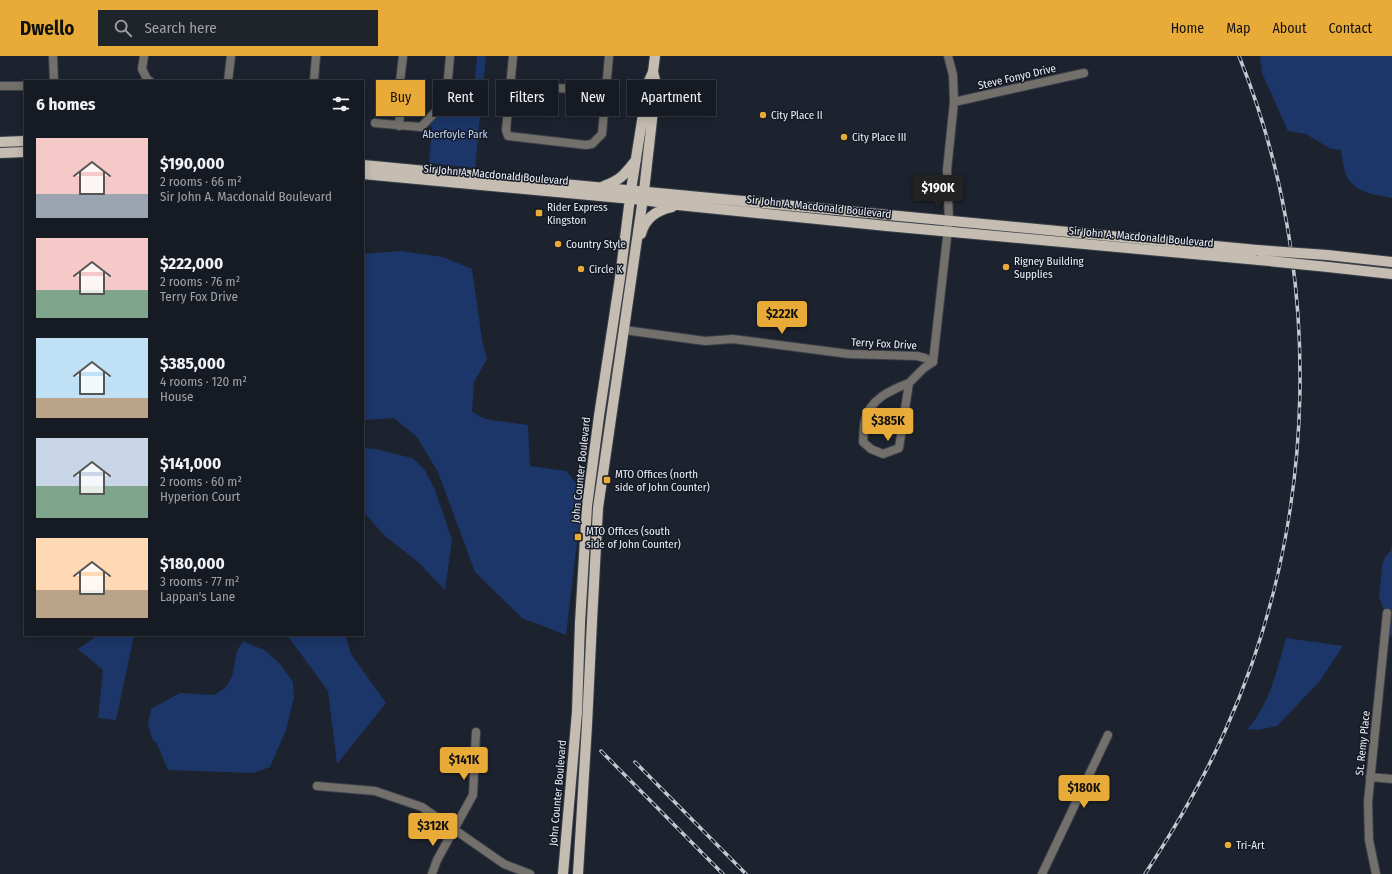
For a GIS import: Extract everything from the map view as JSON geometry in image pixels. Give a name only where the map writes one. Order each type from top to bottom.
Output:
[{"type":"main road","name":"John Counter Boulevard","points":[[563,874],[577,712],[580,623],[587,506],[620,278],[630,194],[648,83],[653,72],[655,56]]},
{"type":"main road","name":"John Counter Boulevard","points":[[578,874],[598,508],[643,196],[656,84],[653,72]]},
{"type":"main road","points":[[0,142],[24,141]]},
{"type":"main road","points":[[0,153],[24,152]]},
{"type":"main road","points":[[600,187],[622,178],[636,160]]},
{"type":"main road","name":"Sir John A. Macdonald Boulevard","points":[[364,165],[600,187],[643,196],[948,220],[1392,262]]},
{"type":"main road","name":"Sir John A. Macdonald Boulevard","points":[[364,174],[630,194]]},
{"type":"main road","name":"Sir John A. Macdonald Boulevard","points":[[643,196],[678,205],[1392,274]]},
{"type":"main road","points":[[633,259],[642,228],[652,215],[662,209],[678,205]]},
{"type":"street","points":[[53,56],[54,80]]},
{"type":"street","points":[[144,56],[142,69],[148,80]]},
{"type":"street","points":[[228,80],[231,56]]},
{"type":"street","points":[[314,80],[316,56]]},
{"type":"street","points":[[399,126],[401,103],[399,90],[403,56]]},
{"type":"street","points":[[375,123],[421,127],[446,101],[450,56]]},
{"type":"street","points":[[510,80],[513,56]]},
{"type":"street","points":[[607,80],[609,56]]},
{"type":"street","points":[[909,383],[899,448],[883,454],[871,449],[863,442],[865,419],[874,403],[890,391],[909,383],[924,368],[933,362],[948,220],[947,170],[954,102],[953,75],[948,56]]},
{"type":"street","name":"Steve Fonyo Drive","points":[[954,102],[1084,73]]},
{"type":"street","points":[[0,86],[24,86]]},
{"type":"street","points":[[507,116],[506,130],[508,136],[586,145],[592,144],[602,134],[604,116]]},
{"type":"street","name":"Terry Fox Drive","points":[[624,330],[705,341],[734,339],[849,354],[917,356],[933,362]]},
{"type":"street","name":"St. Remy Place","points":[[1376,874],[1369,840],[1368,802],[1387,613]]},
{"type":"street","points":[[432,874],[437,860],[473,796],[476,732]]},
{"type":"street","points":[[1042,874],[1108,735]]},
{"type":"street","points":[[1370,777],[1392,779]]},
{"type":"street","points":[[317,786],[375,791],[422,807],[504,864],[530,874]]},
{"type":"green space","name":"Aberfoyle Park","points":[[477,56],[486,56],[484,80],[475,80]]},
{"type":"green space","points":[[1260,56],[1392,56],[1392,198],[1371,194],[1353,184],[1348,179],[1345,172],[1341,150],[1331,149],[1306,134],[1288,131],[1262,73]]},
{"type":"green space","name":"Aberfoyle Park","points":[[436,116],[480,116],[475,168],[429,163],[432,126],[429,125]]},
{"type":"green space","points":[[400,251],[443,257],[472,269],[482,340],[487,359],[474,382],[472,412],[485,419],[528,425],[530,466],[566,471],[583,492],[566,635],[522,618],[475,572],[438,472],[417,437],[394,418],[364,421],[364,254]]},
{"type":"green space","points":[[364,448],[375,449],[412,458],[424,469],[435,490],[452,540],[445,590],[417,561],[386,537],[364,513]]},
{"type":"green space","points":[[1392,542],[1392,637],[1383,627],[1385,612],[1379,597],[1382,566],[1385,557],[1391,550]]},
{"type":"green space","points":[[97,636],[134,636],[116,720],[98,718],[103,670],[78,649]]},
{"type":"green space","points":[[288,636],[345,636],[351,654],[386,703],[337,764],[328,691]]},
{"type":"green space","points":[[1286,638],[1343,646],[1319,682],[1277,726],[1258,730],[1247,729],[1255,720],[1267,698],[1276,674]]},
{"type":"green space","points":[[243,641],[266,651],[280,664],[293,682],[294,697],[286,730],[270,767],[253,773],[168,770],[157,744],[152,739],[148,723],[151,709],[180,693],[214,695],[225,688],[232,677],[237,651]]},
{"type":"railway","points":[[1145,874],[1178,822],[1207,768],[1225,731],[1256,650],[1279,567],[1294,481],[1300,395],[1297,308],[1286,222],[1267,138],[1239,56]]},
{"type":"railway","points":[[601,751],[723,874]]},
{"type":"railway","points":[[635,762],[746,874]]},
{"type":"place","name":"City Place II","points":[[763,115]]},
{"type":"place","name":"City Place III","points":[[844,137]]},
{"type":"place","name":"Rider Express Kingston","points":[[539,213]]},
{"type":"place","name":"Country Style","points":[[558,244]]},
{"type":"place","name":"Rigney Building Supplies","points":[[1006,267]]},
{"type":"place","name":"Circle K","points":[[581,269]]},
{"type":"place","name":"MTO Offices (north side of John Counter)","points":[[607,480]]},
{"type":"place","name":"MTO Offices (south side of John Counter)","points":[[578,537]]},
{"type":"place","name":"Tri-Art","points":[[1228,845]]}]
